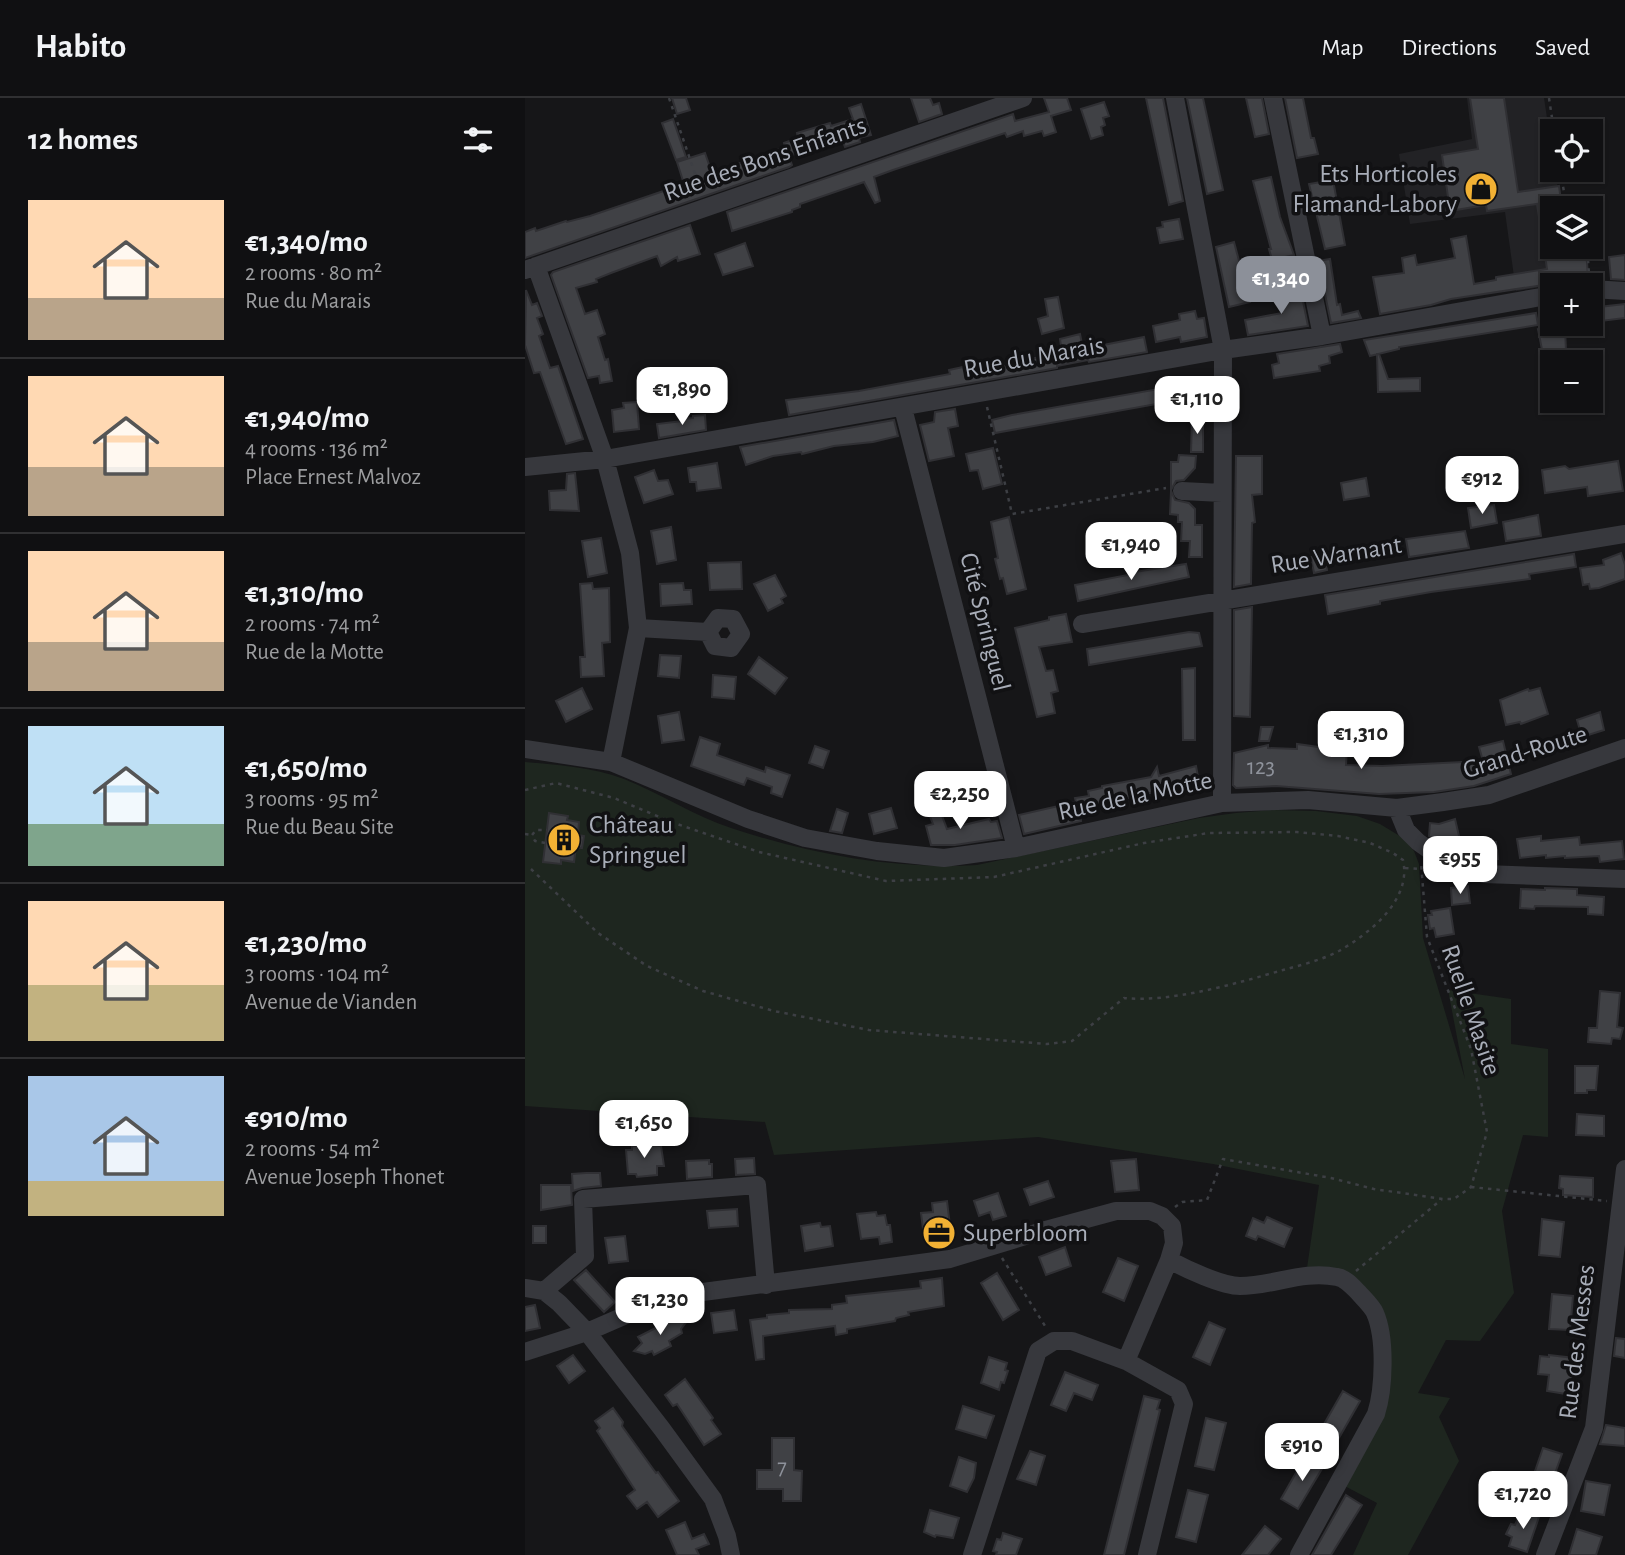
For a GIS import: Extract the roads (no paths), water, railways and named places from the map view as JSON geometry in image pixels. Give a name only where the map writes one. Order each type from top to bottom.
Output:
[{"type":"street","name":"Rue des Bons Enfants","points":[[530,268],[1023,98]]},
{"type":"street","points":[[1175,98],[1223,350],[1222,803]]},
{"type":"street","points":[[1273,98],[1322,337]]},
{"type":"street","points":[[530,268],[605,459],[630,552],[638,628],[611,762]]},
{"type":"street","points":[[1603,288],[1625,291]]},
{"type":"street","name":"Rue du Marais","points":[[525,467],[605,459],[1540,297]]},
{"type":"street","name":"Cité Springuel","points":[[903,408],[1016,848]]},
{"type":"street","points":[[1182,491],[1222,493]]},
{"type":"street","name":"Rue Warnant","points":[[1082,624],[1625,534]]},
{"type":"street","points":[[638,628],[708,632]]},
{"type":"street","name":"Grand-Route","points":[[1397,808],[1489,795],[1625,748]]},
{"type":"street","name":"Rue de la Motte","points":[[525,749],[611,762],[748,819],[805,838],[877,851],[944,858],[1016,848],[1222,803],[1308,800],[1397,808]]},
{"type":"street","points":[[1419,842],[1417,824],[1424,805]]},
{"type":"street","points":[[1397,808],[1406,830],[1419,842],[1442,859],[1484,874],[1625,879]]},
{"type":"street","name":"Rue des Messes","points":[[1545,1555],[1594,1428],[1625,1169]]},
{"type":"street","points":[[544,1291],[585,1256],[583,1199],[757,1185],[766,1285]]},
{"type":"street","points":[[525,1352],[587,1332],[656,1301],[688,1294],[950,1259],[1116,1211],[1150,1211],[1172,1226],[1174,1243],[1126,1361]]},
{"type":"street","points":[[1169,1260],[1240,1286],[1306,1275],[1337,1277],[1345,1280],[1375,1312],[1380,1335],[1382,1397],[1376,1414],[1299,1555]]},
{"type":"street","points":[[525,1287],[544,1291],[587,1332],[713,1499],[731,1555]]},
{"type":"street","points":[[972,1555],[1038,1351],[1054,1341],[1072,1341],[1126,1361],[1178,1390],[1184,1404],[1147,1555]]},
{"type":"place","name":"Ets Horticoles Flamand-Labory","points":[[1481,189]]},
{"type":"place","name":"Château Springuel","points":[[564,840]]},
{"type":"place","name":"Superbloom","points":[[939,1233]]}]
